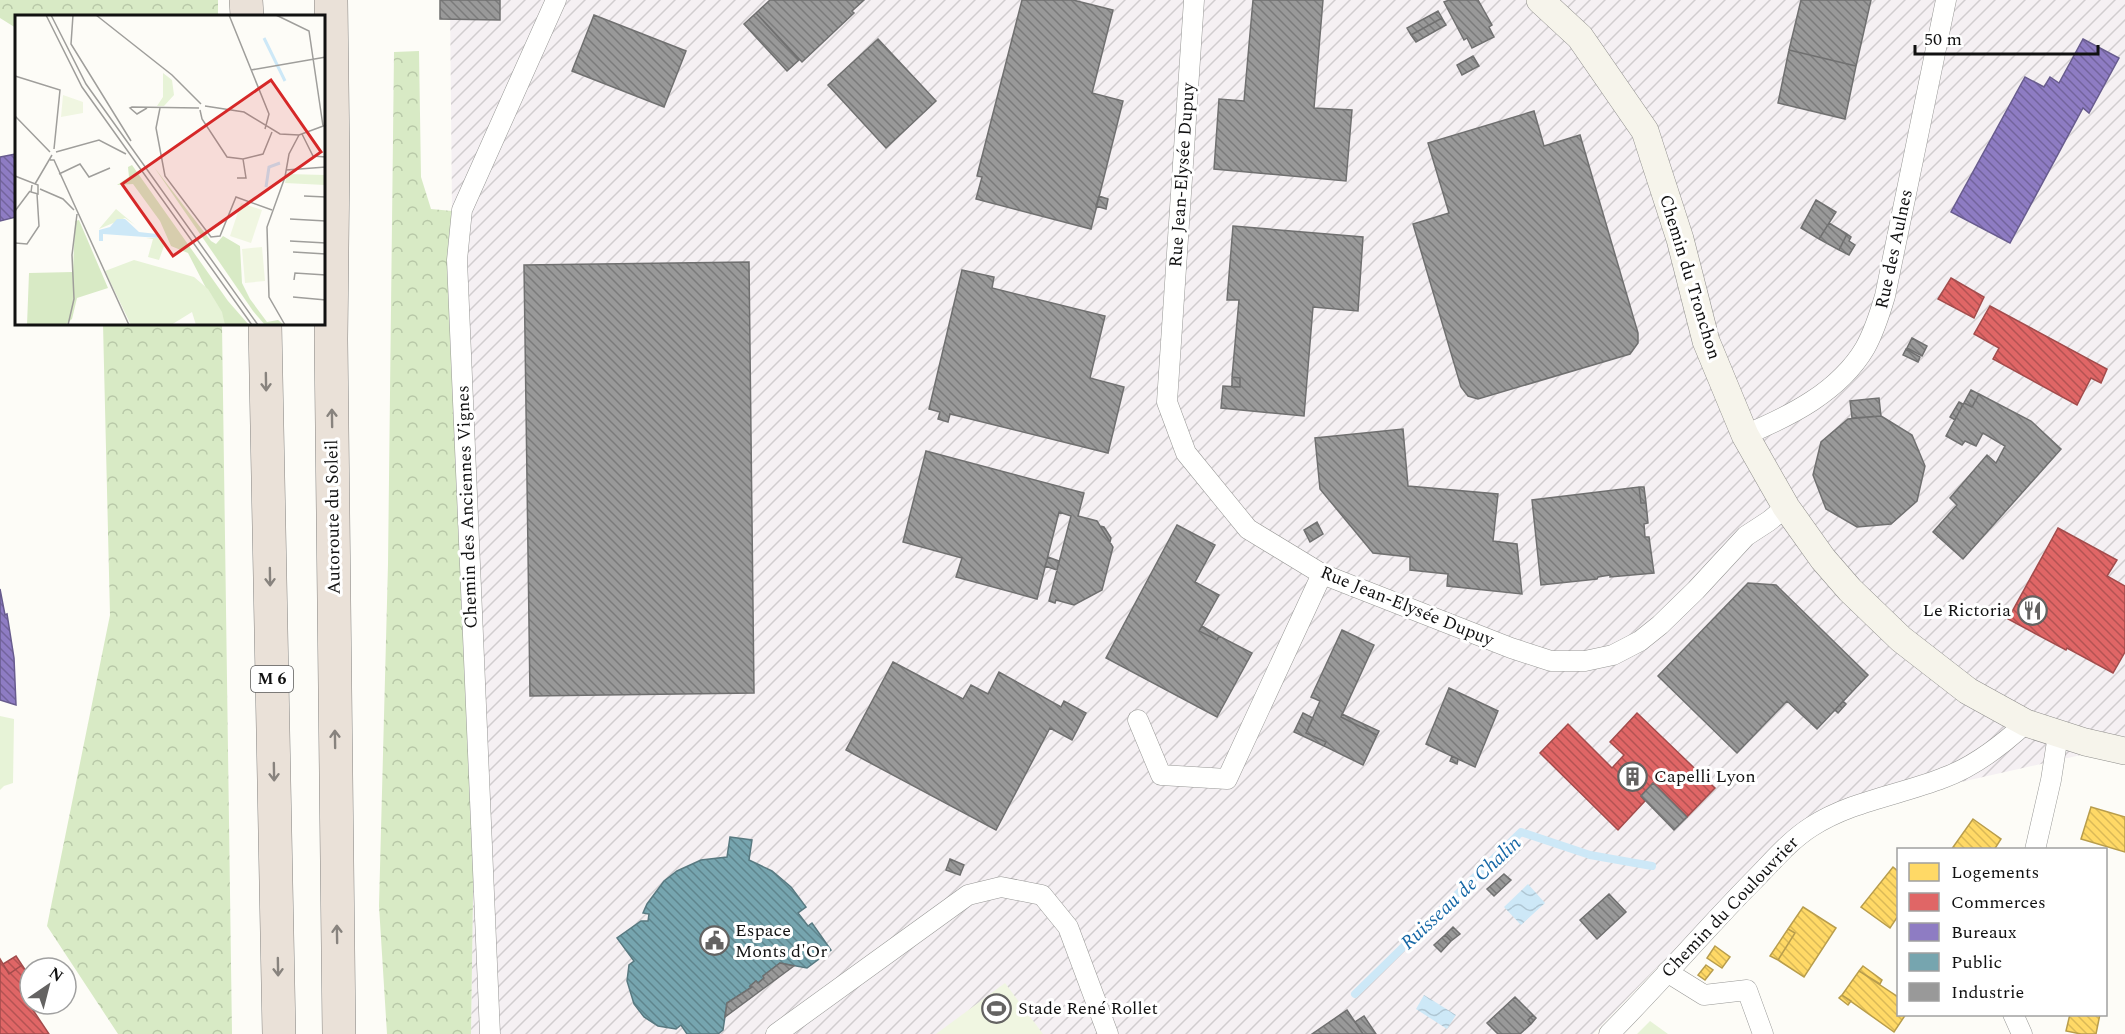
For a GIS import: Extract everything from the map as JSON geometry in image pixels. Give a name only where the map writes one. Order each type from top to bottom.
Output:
[{"type":"highway","points":[[246,0],[247,15]]},
{"type":"highway","name":"Autoroute du Soleil","points":[[331,0],[333,160],[331,339],[339,1034]]},
{"type":"highway","points":[[333,160],[347,0]]},
{"type":"highway","name":"M 6","points":[[265,326],[279,1034]]},
{"type":"street","name":"Chemin des Anciennes Vignes","points":[[490,1034],[457,260],[462,210],[556,0]]},
{"type":"street","name":"Rue Jean-Elysée Dupuy","points":[[1194,0],[1167,402],[1186,453],[1248,529],[1322,574],[1551,662],[1585,662],[1613,655],[1640,641],[1696,590],[1746,536],[1786,507]]},
{"type":"street","name":"Chemin du Tronchon","points":[[1540,0],[1580,37],[1645,131],[1680,239],[1706,341],[1745,435],[1786,507],[1823,559],[1850,590],[1901,639],[1968,691],[2026,723],[2058,735],[2125,751]]},
{"type":"street","name":"Rue des Aulnes","points":[[1745,435],[1775,423],[1815,400],[1840,379],[1865,349],[1885,296],[1946,0]]},
{"type":"street","points":[[1138,720],[1161,775],[1227,779],[1322,574]]},
{"type":"street","name":"Chemin du Coulouvrier","points":[[1609,1034],[1713,921],[1787,846],[1812,826],[1856,806],[1944,778],[1965,768],[2007,740],[2026,723]]},
{"type":"street","points":[[2035,848],[2051,780],[2058,735]]},
{"type":"street","points":[[776,1034],[968,895],[1001,887],[1042,895],[1068,927],[1108,1034]]},
{"type":"street","points":[[1667,972],[1704,995],[1747,990],[1763,1034]]},
{"type":"street","points":[[2014,1016],[2022,1034]]},
{"type":"shaded area","points":[[450,0],[2125,0],[2125,752],[2112,748],[1819,814],[1784,836],[1593,1034],[471,1034],[474,828],[452,211]]},
{"type":"green space","points":[[0,0],[218,0],[218,15],[15,15],[15,27],[0,18]]},
{"type":"green space","points":[[419,51],[421,177],[431,209],[452,211],[474,828],[471,1034],[387,1034],[379,906],[388,564],[394,52]]},
{"type":"green space","points":[[103,326],[222,326],[232,1034],[118,1034],[78,973],[78,956],[67,956],[47,926],[110,615]]},
{"type":"green space","points":[[0,716],[14,719],[13,783],[0,790]]},
{"type":"green space","name":"Stade René Rollet","points":[[1005,983],[1043,1034],[936,1034]]},
{"type":"green space","points":[[1650,1021],[1668,1034],[1637,1034]]},
{"type":"water","points":[[1528,884],[1545,903],[1521,925],[1504,907]]},
{"type":"water","points":[[1424,995],[1456,1015],[1447,1029],[1416,1009]]},
{"type":"building: Logements","points":[[2091,807],[2125,817],[2125,852],[2081,839]]},
{"type":"building: Logements","points":[[1973,819],[2001,839],[1995,848],[1952,848]]},
{"type":"building: Logements","points":[[1893,867],[1897,870],[1897,918],[1890,928],[1861,907]]},
{"type":"building: Logements","points":[[1803,907],[1836,928],[1804,977],[1778,960],[1795,933],[1788,929]]},
{"type":"building: Logements","points":[[1788,929],[1795,933],[1778,960],[1770,956]]},
{"type":"building: Logements","points":[[1715,946],[1730,957],[1722,968],[1707,958]]},
{"type":"building: Logements","points":[[1706,965],[1713,970],[1705,980],[1698,975]]},
{"type":"building: Logements","points":[[1863,966],[1882,980],[1880,984],[1859,971]]},
{"type":"building: Logements","points":[[1859,971],[1897,996],[1897,1016],[1905,1016],[1894,1032],[1842,995]]},
{"type":"building: Logements","points":[[1842,995],[1851,1001],[1848,1005],[1839,998]]},
{"type":"building: Logements","points":[[2070,1016],[2100,1016],[2096,1034],[2066,1031]]},
{"type":"building: Commerces","points":[[1951,278],[1984,297],[1974,318],[1938,299]]},
{"type":"building: Commerces","points":[[1990,306],[2107,369],[2101,383],[2091,378],[2077,405],[1993,359],[1999,348],[1974,334]]},
{"type":"building: Commerces","points":[[2058,528],[2117,560],[2107,576],[2125,586],[2125,652],[2113,673],[2008,619]]},
{"type":"building: Commerces","name":"Capelli Lyon","points":[[1637,713],[1715,788],[1687,817],[1653,783],[1641,796],[1645,801],[1618,830],[1540,753],[1568,724],[1612,768],[1624,755],[1610,742]]},
{"type":"building: Commerces","points":[[16,956],[18,959],[18,968],[9,974],[3,964]]},
{"type":"building: Commerces","points":[[0,959],[9,974],[18,968],[18,1016],[37,1016],[49,1034],[0,1034]]},
{"type":"building: Bureaux","points":[[2083,39],[2119,58],[2089,113],[2083,108],[2010,243],[1951,212],[2025,77],[2044,87],[2050,77],[2059,83]]},
{"type":"building: Bureaux","points":[[15,154],[15,217],[0,221],[0,157]]},
{"type":"building: Bureaux","points":[[0,589],[5,615],[7,614],[14,658],[16,705],[0,700]]},
{"type":"building: Public","points":[[730,837],[752,840],[749,860],[772,871],[791,887],[806,907],[798,913],[808,926],[812,923],[831,950],[807,968],[780,963],[763,976],[764,978],[758,983],[756,981],[750,986],[752,987],[727,1003],[723,1030],[718,1034],[687,1034],[681,1025],[676,1029],[658,1026],[644,1017],[634,1004],[627,981],[629,965],[634,961],[617,938],[641,921],[648,921],[649,914],[643,913],[647,904],[664,881],[677,871],[701,860],[727,857]]},
{"type":"building: Industrie","points":[[440,0],[500,0],[500,20],[440,19]]},
{"type":"building: Industrie","points":[[770,0],[864,0],[852,11],[854,13],[802,62],[756,13]]},
{"type":"building: Industrie","points":[[1022,0],[1073,0],[1113,10],[1092,93],[1123,101],[1091,229],[976,199],[982,177],[977,176]]},
{"type":"building: Industrie","points":[[1253,0],[1323,0],[1314,108],[1352,110],[1346,181],[1214,169],[1219,99],[1244,101]]},
{"type":"building: Industrie","points":[[1478,0],[1492,25],[1489,27],[1494,37],[1472,48],[1467,38],[1464,40],[1444,2]]},
{"type":"building: Industrie","points":[[1801,0],[1871,0],[1856,66],[1789,50]]},
{"type":"building: Industrie","points":[[1438,11],[1442,18],[1411,35],[1407,28]]},
{"type":"building: Industrie","points":[[756,13],[799,60],[787,71],[744,24]]},
{"type":"building: Industrie","points":[[594,15],[686,51],[664,107],[572,71]]},
{"type":"building: Industrie","points":[[1442,18],[1446,25],[1416,42],[1411,35]]},
{"type":"building: Industrie","points":[[878,39],[936,101],[886,148],[828,85]]},
{"type":"building: Industrie","points":[[1789,50],[1856,66],[1845,119],[1778,103]]},
{"type":"building: Industrie","points":[[1473,56],[1479,66],[1462,75],[1457,65]]},
{"type":"building: Industrie","points":[[1534,111],[1544,146],[1580,135],[1638,333],[1638,343],[1630,354],[1478,399],[1468,396],[1461,387],[1413,224],[1449,213],[1428,143]]},
{"type":"building: Industrie","points":[[1099,196],[1108,199],[1106,209],[1096,206]]},
{"type":"building: Industrie","points":[[1816,200],[1836,212],[1819,239],[1801,228]]},
{"type":"building: Industrie","points":[[1829,223],[1847,234],[1839,250],[1819,239]]},
{"type":"building: Industrie","points":[[1233,226],[1363,237],[1358,311],[1313,307],[1304,416],[1221,408],[1223,386],[1240,387],[1240,378],[1232,377],[1239,300],[1227,300]]},
{"type":"building: Industrie","points":[[1847,234],[1851,237],[1849,241],[1855,245],[1849,255],[1839,250]]},
{"type":"building: Industrie","points":[[749,262],[754,693],[530,696],[524,265]]},
{"type":"building: Industrie","points":[[962,270],[994,277],[992,288],[1105,316],[1090,378],[1124,387],[1108,453],[950,414],[948,422],[938,419],[940,412],[929,409]]},
{"type":"building: Industrie","points":[[1912,338],[1927,346],[1922,356],[1907,348]]},
{"type":"building: Industrie","points":[[1906,349],[1920,357],[1918,362],[1903,355]]},
{"type":"building: Industrie","points":[[1232,377],[1240,378],[1240,387],[1232,387]]},
{"type":"building: Industrie","points":[[1971,390],[1979,394],[1972,407],[1964,403]]},
{"type":"building: Industrie","points":[[1979,394],[2031,421],[2061,449],[1963,559],[1933,532],[1957,505],[1950,498],[1987,455],[1996,463],[2005,446],[1983,433],[1976,446],[1965,441],[1962,445],[1946,436],[1964,403],[1972,407]]},
{"type":"building: Industrie","points":[[1879,398],[1881,416],[1852,418],[1850,401]]},
{"type":"building: Industrie","points":[[1959,402],[1963,404],[1955,420],[1950,417]]},
{"type":"building: Industrie","points":[[1881,416],[1912,435],[1925,466],[1917,501],[1891,524],[1857,527],[1826,509],[1813,475],[1821,442],[1848,419]]},
{"type":"building: Industrie","points":[[1403,429],[1408,486],[1498,494],[1493,541],[1517,544],[1522,594],[1447,586],[1448,574],[1410,570],[1410,557],[1373,553],[1320,489],[1315,438]]},
{"type":"building: Industrie","points":[[926,451],[1084,493],[1078,516],[1097,521],[1113,547],[1102,590],[1074,605],[1056,600],[1055,603],[1049,601],[1071,516],[1059,512],[1037,599],[956,577],[962,558],[903,542]]},
{"type":"building: Industrie","points":[[1639,487],[1641,503],[1646,503],[1648,523],[1644,524],[1645,537],[1649,537],[1654,573],[1610,577],[1610,575],[1597,579],[1541,585],[1532,500]]},
{"type":"building: Industrie","points":[[1639,487],[1644,487],[1646,503],[1641,503]]},
{"type":"building: Industrie","points":[[1317,522],[1323,534],[1310,542],[1304,530]]},
{"type":"building: Industrie","points":[[1177,525],[1215,545],[1195,582],[1219,595],[1199,631],[1217,640],[1219,636],[1252,653],[1217,717],[1106,658]]},
{"type":"building: Industrie","points":[[1100,526],[1104,527],[1111,538],[1110,542]]},
{"type":"building: Industrie","points":[[1048,557],[1059,561],[1057,570],[1045,566]]},
{"type":"building: Industrie","points":[[1748,583],[1776,585],[1868,675],[1817,729],[1787,701],[1737,753],[1658,676]]},
{"type":"building: Industrie","points":[[1202,626],[1219,636],[1217,640],[1199,631]]},
{"type":"building: Industrie","points":[[1342,630],[1374,645],[1341,717],[1377,735],[1363,765],[1324,746],[1326,742],[1306,733],[1320,701],[1311,697]]},
{"type":"building: Industrie","points":[[893,662],[963,699],[971,685],[988,694],[999,672],[1061,707],[1064,701],[1086,713],[1072,740],[1050,728],[996,830],[846,750]]},
{"type":"building: Industrie","points":[[1449,688],[1498,711],[1475,767],[1426,744]]},
{"type":"building: Industrie","points":[[1843,701],[1846,704],[1838,713],[1835,710]]},
{"type":"building: Industrie","points":[[1303,713],[1313,718],[1306,733],[1326,742],[1324,746],[1294,732]]},
{"type":"building: Industrie","points":[[1342,714],[1379,731],[1377,735],[1341,717]]},
{"type":"building: Industrie","points":[[1452,756],[1458,759],[1457,764],[1450,761]]},
{"type":"building: Industrie","points":[[1653,783],[1687,817],[1674,830],[1641,796]]},
{"type":"building: Industrie","points":[[950,859],[964,865],[960,875],[946,870]]},
{"type":"building: Industrie","points":[[1504,874],[1511,880],[1494,896],[1487,889]]},
{"type":"building: Industrie","points":[[1609,894],[1626,912],[1597,939],[1580,920]]},
{"type":"building: Industrie","points":[[1453,927],[1460,934],[1451,941],[1445,935]]},
{"type":"building: Industrie","points":[[1445,935],[1451,941],[1441,952],[1434,945]]},
{"type":"building: Industrie","points":[[780,963],[794,966],[725,1017],[727,1003],[752,987],[750,986],[756,981],[758,983],[764,978],[763,976]]},
{"type":"building: Industrie","points":[[1515,997],[1533,1015],[1528,1020],[1531,1024],[1520,1034],[1498,1034],[1487,1023]]},
{"type":"building: Industrie","points":[[1347,1010],[1363,1034],[1312,1034]]},
{"type":"building: Industrie","points":[[1533,1015],[1536,1018],[1531,1024],[1528,1020]]},
{"type":"building: Industrie","points":[[1364,1016],[1376,1034],[1363,1034],[1355,1022]]},
{"type":"waterway","name":"Ruisseau de Chalin","points":[[1355,994],[1521,832],[1590,855],[1652,866]]},
{"type":"place","name":"Le Rictoria","points":[[2032,610]]},
{"type":"place","name":"Capelli Lyon","points":[[1633,776]]},
{"type":"place","name":"Espace Monts d'Or","points":[[714,940]]},
{"type":"place","name":"Stade René Rollet","points":[[997,1008]]}]
